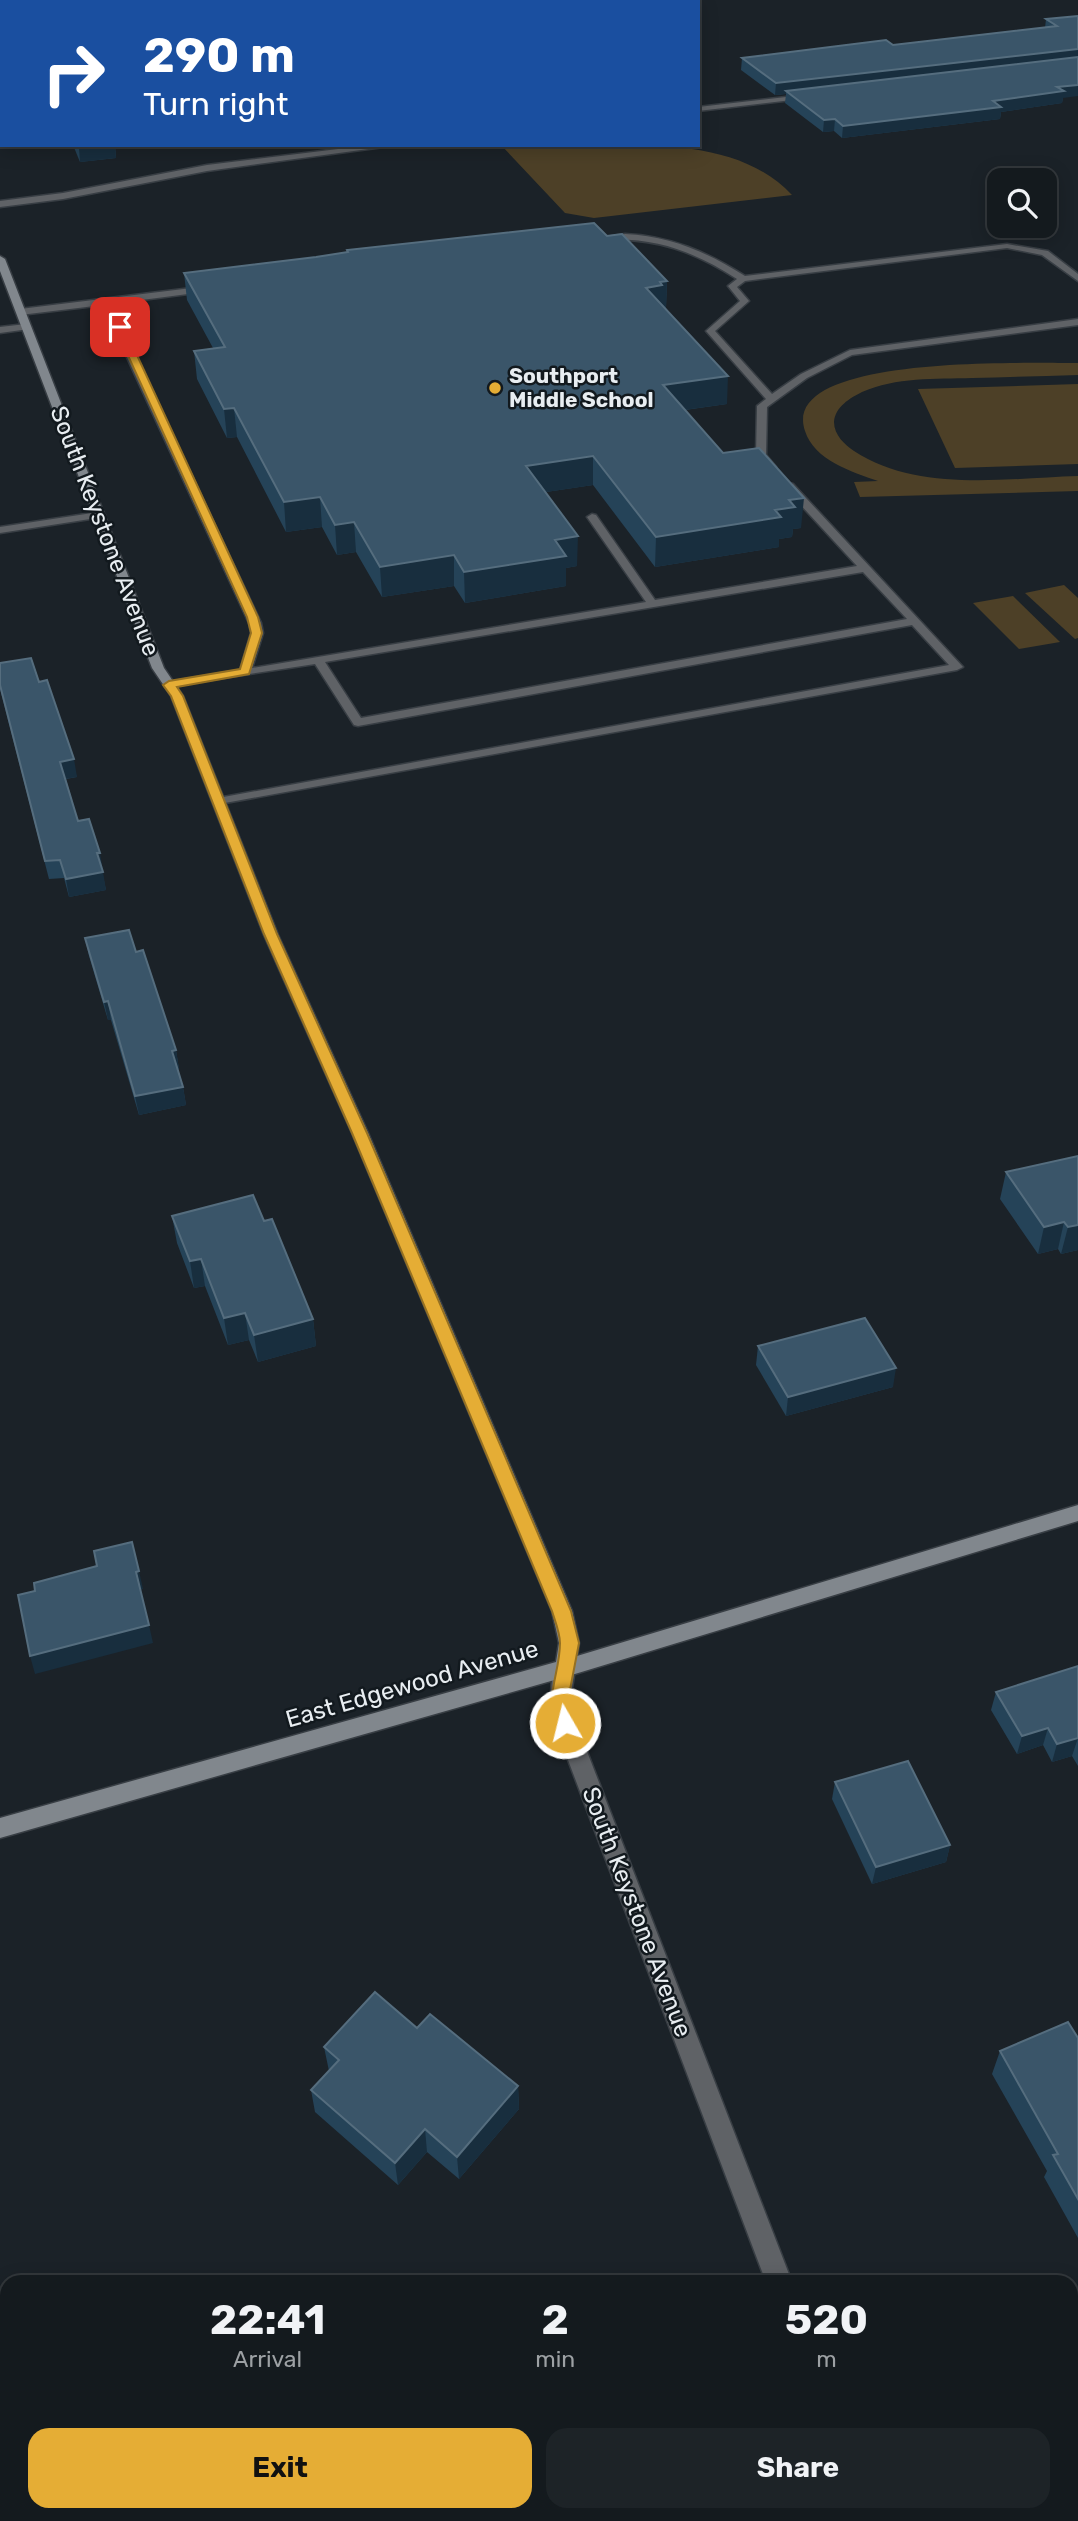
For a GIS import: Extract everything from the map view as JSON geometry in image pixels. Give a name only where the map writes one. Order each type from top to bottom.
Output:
[{"type":"main road","name":"South Keystone Avenue","points":[[0,259],[158,668],[177,696],[271,934],[360,1133],[562,1611],[569,1643],[565,1668]]},
{"type":"main road","name":"East Edgewood Avenue","points":[[0,1828],[565,1668],[1078,1513]]},
{"type":"street","points":[[700,109],[821,94]]},
{"type":"street","points":[[0,204],[63,197],[207,168],[378,147]]},
{"type":"street","points":[[0,330],[23,319]]},
{"type":"street","points":[[0,530],[99,515]]},
{"type":"street","name":"South Keystone Avenue","points":[[565,1668],[560,1695],[565,1723],[776,2275]]},
{"type":"lane","points":[[599,239],[658,238],[707,256],[743,279]]},
{"type":"lane","points":[[771,399],[709,331],[745,301],[732,286],[743,279],[1007,246],[1045,253],[1078,278]]},
{"type":"lane","points":[[23,319],[106,302],[216,288]]},
{"type":"lane","points":[[106,302],[255,623],[257,633],[245,671]]},
{"type":"lane","points":[[219,802],[957,667],[761,456],[762,406],[804,376],[850,353],[1078,322]]},
{"type":"lane","points":[[592,517],[652,603]]},
{"type":"lane","points":[[169,685],[865,568]]},
{"type":"lane","points":[[317,659],[358,722],[915,621]]},
{"type":"shaded area","points":[[503,147],[673,147],[699,150],[749,165],[772,178],[792,195],[594,218],[565,213]]},
{"type":"shaded area","points":[[1078,363],[1078,375],[930,379],[875,387],[848,400],[840,407],[834,427],[844,443],[854,451],[879,464],[906,473],[963,480],[1078,476],[1078,491],[860,497],[854,482],[878,481],[846,469],[825,457],[810,441],[805,431],[807,405],[830,387],[869,375],[966,364]]},
{"type":"shaded area","points":[[1078,384],[1078,464],[955,468],[918,389]]},
{"type":"shaded area","points":[[1064,585],[1078,598],[1078,638],[1075,639],[1025,593]]},
{"type":"shaded area","points":[[1013,596],[1060,642],[1019,649],[973,603]]},
{"type":"building","points":[[1078,16],[1078,49],[776,83],[742,58],[886,40],[893,45],[1057,26],[1046,19]]},
{"type":"building","points":[[1078,57],[1078,85],[1057,87],[1064,91],[993,101],[1001,107],[843,126],[835,119],[824,120],[786,91]]},
{"type":"building","points":[[594,223],[607,236],[622,234],[667,281],[660,282],[662,285],[646,288],[728,376],[663,385],[723,453],[759,448],[804,498],[789,500],[795,507],[775,510],[781,517],[656,537],[593,456],[526,466],[578,536],[555,540],[566,556],[464,572],[454,555],[380,567],[354,522],[335,525],[320,497],[284,502],[234,408],[224,409],[194,351],[225,347],[184,273],[316,257],[348,252],[347,250]]},
{"type":"building","points":[[31,658],[39,682],[47,680],[74,759],[60,762],[78,821],[89,819],[103,872],[66,879],[60,860],[45,861],[0,685],[0,663]]},
{"type":"building","points":[[129,930],[136,952],[143,950],[176,1050],[172,1051],[183,1087],[135,1096],[108,1001],[104,1002],[85,938]]},
{"type":"building","points":[[1078,1156],[1078,1225],[1068,1227],[1064,1222],[1044,1227],[1006,1172]]},
{"type":"building","points":[[253,1195],[264,1221],[272,1219],[313,1319],[254,1335],[245,1313],[224,1318],[201,1259],[190,1261],[172,1216]]},
{"type":"building","points":[[865,1318],[896,1368],[788,1397],[758,1346]]},
{"type":"building","points":[[132,1542],[139,1571],[136,1572],[149,1625],[30,1656],[18,1595],[35,1591],[34,1583],[97,1566],[94,1551]]},
{"type":"building","points":[[1078,1666],[1078,1738],[1057,1744],[1048,1728],[1022,1736],[996,1692]]},
{"type":"building","points":[[908,1761],[950,1845],[876,1867],[835,1782]]},
{"type":"building","points":[[375,1992],[417,2028],[430,2014],[518,2086],[457,2157],[425,2129],[395,2163],[311,2090],[339,2060],[324,2047]]},
{"type":"building","points":[[1068,2022],[1078,2038],[1078,2199],[1053,2155],[1058,2154],[1000,2051]]},
{"type":"place","name":"Southport Middle School","points":[[495,388]]},
{"type":"route","points":[[120,327],[255,623],[257,633],[245,671],[169,685],[177,696],[271,934],[360,1133],[562,1611],[568,1627],[569,1643],[560,1695],[565,1723]]}]
